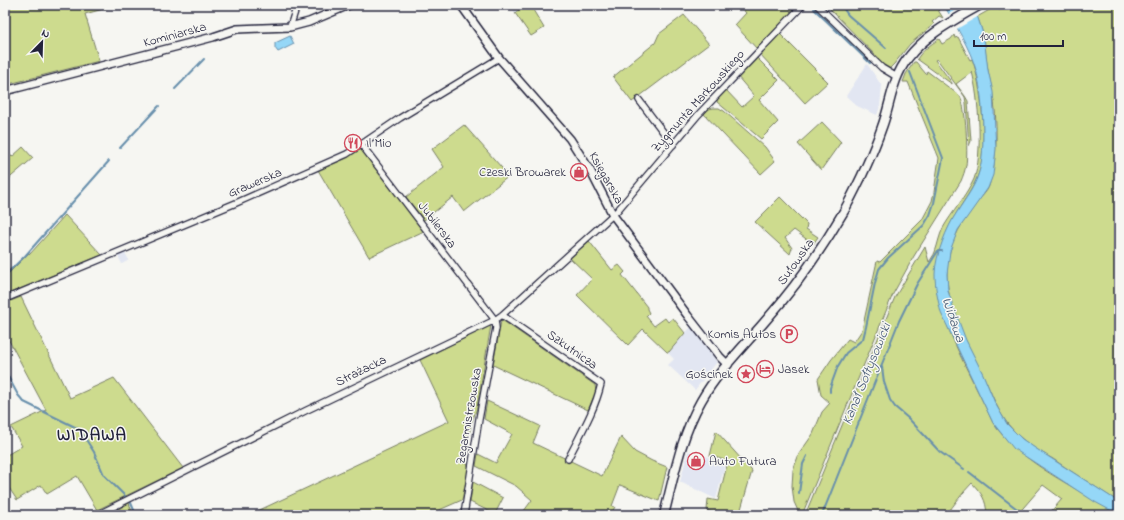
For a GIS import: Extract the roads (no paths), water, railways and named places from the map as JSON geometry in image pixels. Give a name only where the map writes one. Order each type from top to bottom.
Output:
[{"type":"main road","name":"Sułowska","points":[[664,515],[687,429],[702,400],[716,379],[795,285],[820,250],[861,178],[877,141],[896,77],[907,59],[919,46],[948,24],[980,5]]},
{"type":"street","points":[[290,27],[297,5]]},
{"type":"street","name":"Kominiarska","points":[[5,91],[206,39],[237,29],[270,29],[290,27],[309,22],[349,5]]},
{"type":"street","name":"Księgarska","points":[[461,5],[499,58],[570,140],[591,172],[613,215],[688,316],[728,365]]},
{"type":"street","name":"Zygmunta Markowskiego","points":[[613,215],[698,115],[803,5]]},
{"type":"street","points":[[817,5],[885,71],[896,77]]},
{"type":"street","name":"Grawerska","points":[[5,299],[301,175],[346,154],[400,118],[499,58]]},
{"type":"street","points":[[639,100],[673,145]]},
{"type":"street","name":"Jubilerska","points":[[361,144],[495,320]]},
{"type":"street","name":"Strażacka","points":[[97,515],[324,402],[495,320],[613,215]]},
{"type":"street","name":"Szkutnicza","points":[[502,315],[601,384],[582,431],[568,459]]},
{"type":"street","name":"Zegarmistrzowska","points":[[464,515],[479,419],[496,328],[495,320]]},
{"type":"water","name":"Widawa","points":[[944,5],[969,5],[978,18],[984,37],[988,70],[993,92],[996,149],[993,175],[988,188],[958,230],[950,251],[947,274],[948,291],[953,306],[966,340],[983,374],[995,403],[1007,424],[1022,439],[1119,502],[1119,515],[1095,502],[1014,449],[993,423],[941,313],[935,279],[937,259],[949,225],[972,188],[979,172],[983,136],[982,106],[976,70],[966,45]]},
{"type":"water","points":[[290,36],[294,44],[278,52],[275,48],[275,43]]},
{"type":"waterway","name":"Kanał Sołtysowicki","points":[[841,5],[848,15],[886,48]]},
{"type":"waterway","points":[[814,9],[870,63]]},
{"type":"waterway","points":[[175,89],[204,59]]},
{"type":"waterway","points":[[830,392],[838,366],[846,353],[863,339],[879,269],[888,258],[924,225],[930,215],[934,203],[943,158],[910,72]]},
{"type":"waterway","points":[[120,148],[159,106]]},
{"type":"waterway","points":[[5,275],[25,256],[109,161]]},
{"type":"waterway","name":"Kanał Sołtysowicki","points":[[822,515],[899,321],[917,284],[938,251],[942,251]]},
{"type":"waterway","points":[[882,367],[884,382],[890,400],[895,407],[909,419],[940,452],[964,469]]},
{"type":"waterway","points":[[5,371],[18,395],[24,402],[77,428]]},
{"type":"waterway","points":[[81,432],[94,452],[104,475],[125,496]]},
{"type":"waterway","points":[[799,493],[803,464],[807,456]]},
{"type":"waterway","points":[[969,472],[1025,515]]},
{"type":"waterway","points":[[131,503],[136,515]]},
{"type":"place","name":"Il Mio","points":[[353,143]]},
{"type":"place","name":"Czeski Browarek","points":[[579,172]]},
{"type":"place","name":"Komis Autos","points":[[789,334]]},
{"type":"place","name":"Jasek","points":[[765,369]]},
{"type":"place","name":"Gościnek","points":[[746,374]]},
{"type":"place","name":"Auto Futura","points":[[696,461]]},
{"type":"district","name":"WIDAWA","points":[[92,435]]}]
